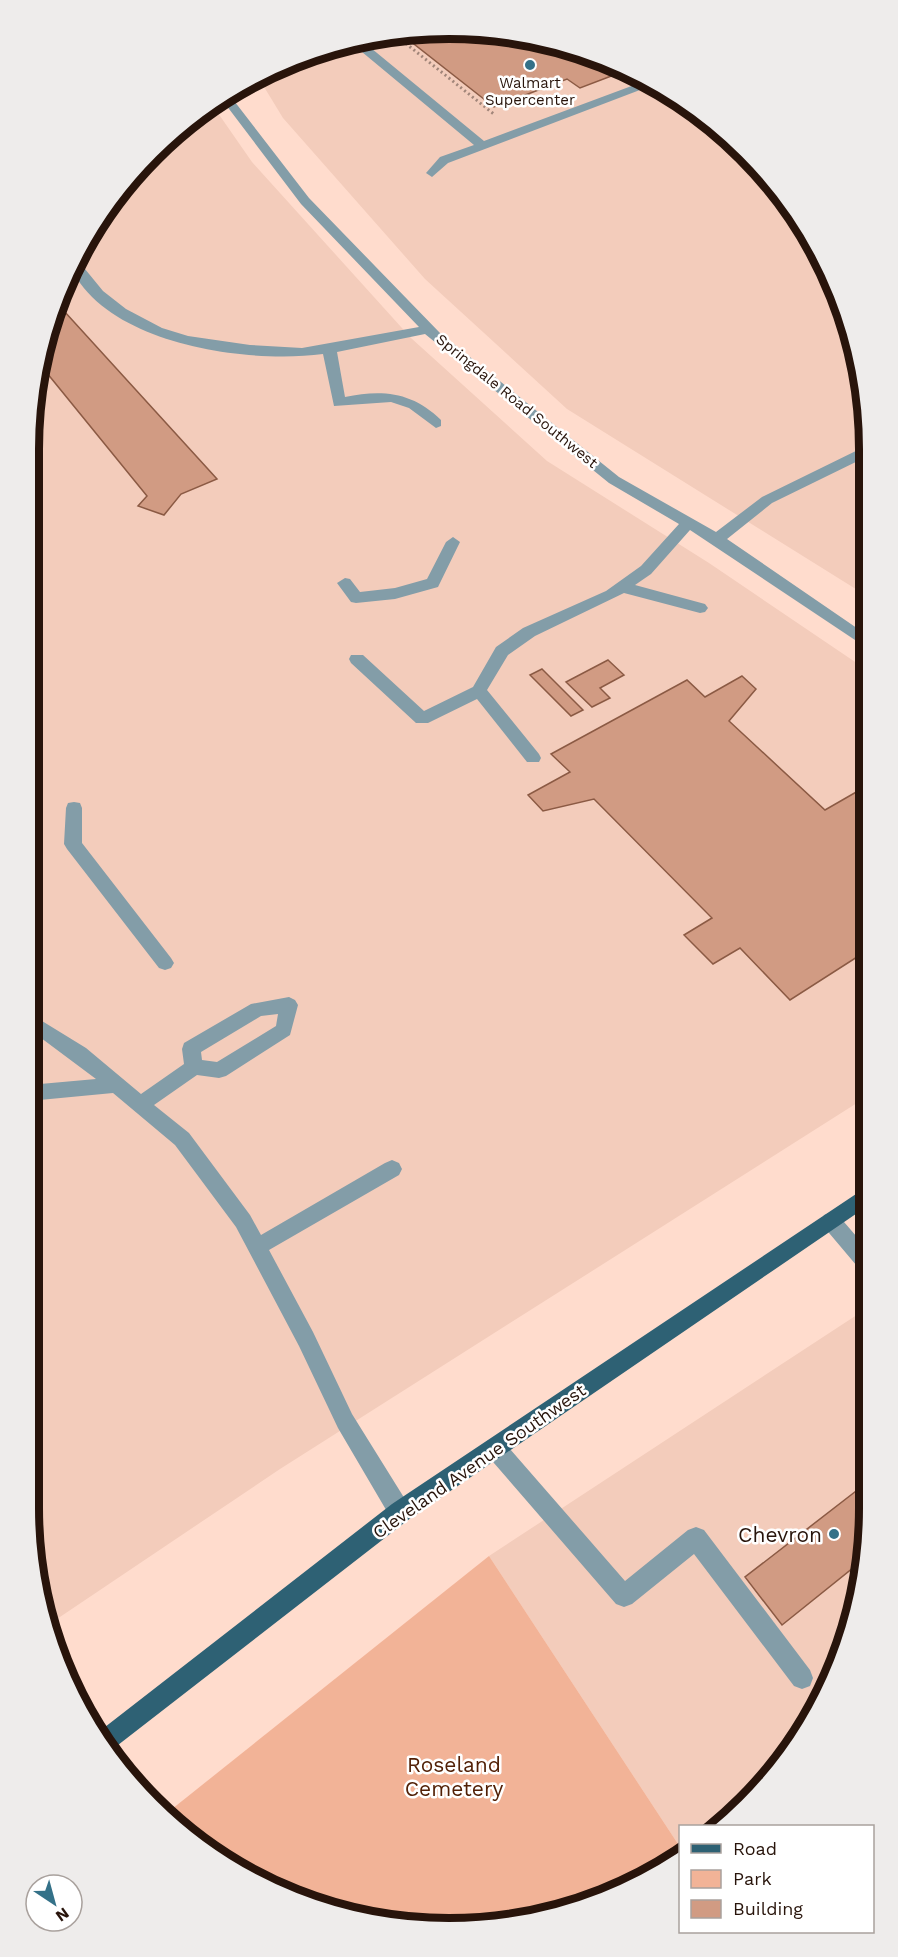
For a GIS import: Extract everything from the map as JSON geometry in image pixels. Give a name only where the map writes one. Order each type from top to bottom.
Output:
[{"type":"main road","name":"Cleveland Avenue Southwest","points":[[109,1738],[400,1512],[859,1201]]},
{"type":"street","points":[[365,48],[482,145]]},
{"type":"street","points":[[432,173],[444,160],[640,86]]},
{"type":"street","name":"Springdale Road Southwest","points":[[230,103],[305,201],[428,329],[614,480],[717,539],[859,637]]},
{"type":"street","points":[[79,273],[111,305],[159,332],[229,348],[301,352],[428,329]]},
{"type":"street","points":[[329,348],[339,403],[365,397],[395,398],[423,408],[436,423]]},
{"type":"street","points":[[717,539],[767,500],[859,454]]},
{"type":"street","points":[[357,660],[422,719],[479,691],[502,651],[529,632],[610,595],[646,570],[688,523]]},
{"type":"street","points":[[345,583],[356,598],[388,596],[432,583],[453,542]]},
{"type":"street","points":[[622,586],[700,608]]},
{"type":"street","points":[[479,691],[533,758]]},
{"type":"street","points":[[74,808],[73,844],[165,963]]},
{"type":"street","points":[[141,1104],[194,1067],[219,1070],[284,1030],[289,1005],[257,1009],[191,1049],[194,1067]]},
{"type":"street","points":[[39,1027],[79,1054],[182,1139],[243,1221],[306,1339],[345,1421],[400,1512]]},
{"type":"street","points":[[39,1091],[117,1085]]},
{"type":"street","points":[[257,1247],[392,1169]]},
{"type":"street","points":[[831,1221],[859,1254]]},
{"type":"street","points":[[495,1448],[624,1596],[696,1538],[802,1678]]},
{"type":"path","points":[[404,42],[498,117]]},
{"type":"path","points":[[672,105],[704,128]]},
{"type":"shaded area","points":[[449,39],[529,47],[581,61],[630,81],[677,108],[699,124],[739,159],[790,221],[817,268],[837,317],[851,369],[858,422],[859,591],[567,409],[425,279],[283,118],[262,84],[268,81],[292,70],[343,53],[395,43]]},
{"type":"shaded area","points":[[217,111],[252,162],[411,338],[547,461],[709,563],[859,665],[859,1102],[280,1469],[55,1620],[43,1562],[39,1508],[40,422],[53,343],[70,292],[94,244],[124,199],[159,159]]},
{"type":"shaded area","points":[[859,1314],[858,1535],[851,1588],[837,1640],[817,1689],[790,1736],[774,1758],[739,1798],[708,1825],[679,1825],[679,1845],[489,1556]]},
{"type":"green space","name":"Roseland Cemetery","points":[[489,1556],[679,1848],[606,1887],[555,1904],[476,1917],[422,1917],[343,1904],[292,1887],[221,1849],[172,1809]]},
{"type":"building","name":"Walmart Supercenter","points":[[476,40],[529,47],[581,61],[616,74],[580,88],[567,79],[494,107],[411,41]]},
{"type":"building","points":[[63,311],[217,479],[181,494],[164,515],[138,506],[147,496],[46,372]]},
{"type":"building","points":[[608,660],[624,675],[600,688],[610,698],[592,707],[566,682]]},
{"type":"building","points":[[542,669],[583,710],[571,716],[530,675]]},
{"type":"building","points":[[742,676],[756,689],[729,721],[825,810],[859,792],[859,956],[790,1000],[740,948],[713,964],[684,935],[712,918],[594,799],[543,811],[528,795],[570,772],[551,754],[687,680],[705,697]]},
{"type":"building","name":"Chevron","points":[[859,1489],[858,1535],[854,1567],[782,1625],[745,1577]]},
{"type":"place","name":"Walmart Supercenter","points":[[530,65]]},
{"type":"place","name":"Chevron","points":[[834,1534]]}]
